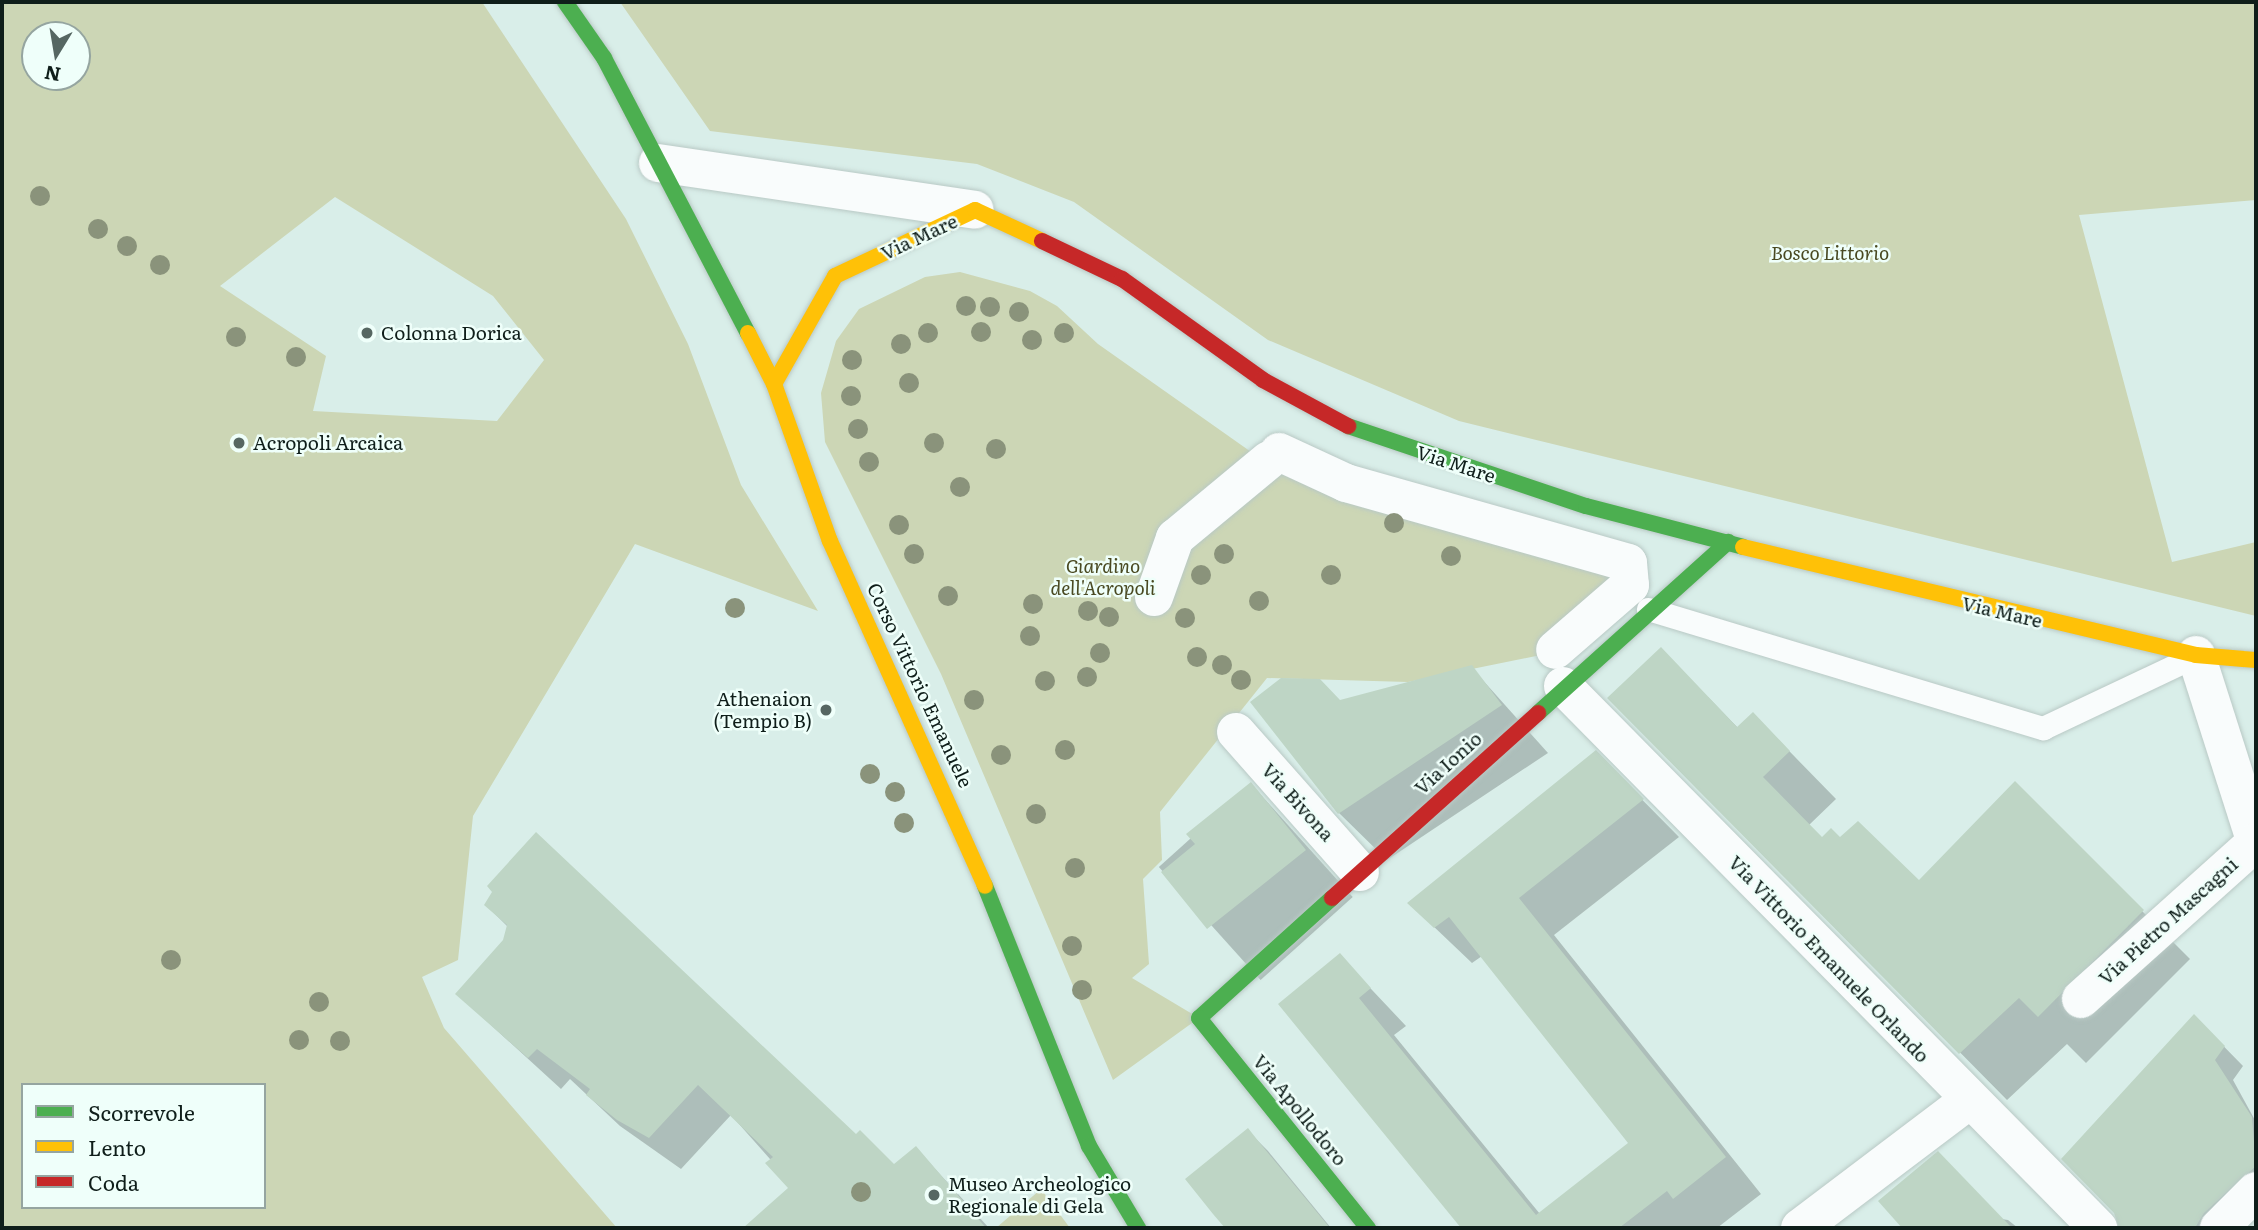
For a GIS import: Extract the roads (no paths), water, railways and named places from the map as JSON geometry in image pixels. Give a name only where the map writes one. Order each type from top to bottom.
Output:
[{"type":"street","name":"Corso Vittorio Emanuele","points":[[565,2],[604,58],[774,384],[830,541],[942,780],[1089,1146],[1138,1228]]},
{"type":"street","points":[[658,163],[975,210]]},
{"type":"street","name":"Via Mare","points":[[774,384],[835,276],[975,210],[1122,278],[1263,380],[1362,433],[1586,506],[2196,655],[2256,660]]},
{"type":"street","points":[[1154,597],[1175,538],[1274,456],[1346,483],[1628,563],[1630,585],[1555,650]]},
{"type":"street","name":"Via Ionio","points":[[1199,1018],[1563,686],[1728,542]]},
{"type":"street","points":[[2196,655],[2246,770],[2256,843]]},
{"type":"street","name":"Via Vittorio Emanuele Orlando","points":[[1563,686],[1968,1101],[2098,1228]]},
{"type":"street","name":"Via Bivona","points":[[1236,733],[1360,872]]},
{"type":"street","name":"Via Pietro Mascagni","points":[[2081,999],[2256,843]]},
{"type":"street","name":"Via Apollodoro","points":[[1199,1018],[1368,1228]]},
{"type":"street","points":[[1824,1222],[1968,1101]]},
{"type":"street","points":[[2219,1228],[2256,1191]]},
{"type":"lane","points":[[1648,610],[2043,728],[2196,655]]},
{"type":"place","name":"Colonna Dorica","points":[[367,333]]},
{"type":"place","name":"Acropoli Arcaica","points":[[239,443]]},
{"type":"place","name":"Athenaion (Tempio B)","points":[[826,710]]},
{"type":"place","name":"Museo Archeologico Regionale di Gela","points":[[934,1195]]},
{"type":"park label","name":"Bosco Littorio","points":[[1830,253]]},
{"type":"park label","name":"Giardino dell'Acropoli","points":[[1103,577]]}]
